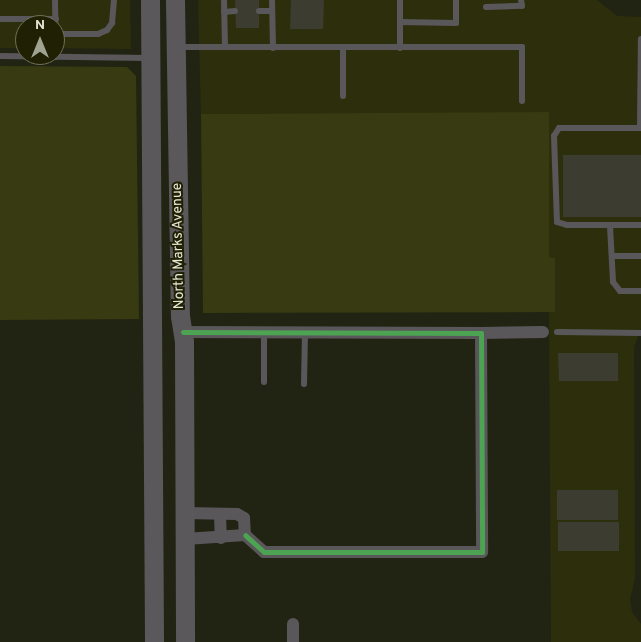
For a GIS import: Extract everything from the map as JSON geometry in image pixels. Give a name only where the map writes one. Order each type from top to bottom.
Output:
[{"type":"main road","name":"North Marks Avenue","points":[[150,0],[154,642]]},
{"type":"main road","name":"North Marks Avenue","points":[[175,0],[185,513],[185,642]]},
{"type":"street","points":[[182,332],[544,332]]},
{"type":"street","points":[[185,513],[220,514],[244,518],[245,534],[264,552],[482,552],[481,333]]},
{"type":"street","points":[[220,514],[221,538]]},
{"type":"street","points":[[185,539],[221,538],[245,534]]},
{"type":"street","points":[[293,624],[293,642]]},
{"type":"lane","points":[[56,0],[56,15]]},
{"type":"lane","points":[[65,34],[98,34],[107,30],[112,23],[114,0]]},
{"type":"lane","points":[[224,0],[225,48]]},
{"type":"lane","points":[[272,0],[273,48]]},
{"type":"lane","points":[[400,0],[400,48]]},
{"type":"lane","points":[[400,22],[456,23],[456,0]]},
{"type":"lane","points":[[486,7],[522,6],[522,0]]},
{"type":"lane","points":[[224,12],[235,11]]},
{"type":"lane","points":[[259,11],[272,11]]},
{"type":"lane","points":[[0,19],[15,19]]},
{"type":"lane","points":[[641,39],[640,128],[559,128],[554,136],[557,222],[610,226],[641,225]]},
{"type":"lane","points":[[176,47],[522,47],[522,101]]},
{"type":"lane","points":[[343,48],[343,96]]},
{"type":"lane","points":[[0,56],[15,56]]},
{"type":"lane","points":[[65,57],[151,58]]},
{"type":"lane","points":[[610,226],[613,282],[620,291],[641,290]]},
{"type":"lane","points":[[612,256],[641,256]]},
{"type":"lane","points":[[264,332],[264,382]]},
{"type":"lane","points":[[557,332],[641,333]]},
{"type":"lane","points":[[304,384],[305,333]]},
{"type":"shaded area","points":[[0,0],[130,0],[131,49],[65,48],[65,15],[15,15],[15,48],[0,48]]},
{"type":"shaded area","points":[[198,0],[597,0],[617,16],[641,17],[641,328],[634,347],[635,578],[630,600],[632,612],[641,624],[641,642],[551,642],[549,312],[555,258],[549,258],[549,113],[201,114]]},
{"type":"shaded area","points":[[0,66],[127,67],[136,76],[139,319],[0,320]]},
{"type":"shaded area","points":[[549,112],[549,257],[555,258],[555,312],[203,313],[201,114]]},
{"type":"building","points":[[235,0],[259,0],[259,28],[236,28]]},
{"type":"building","points":[[291,0],[324,0],[323,29],[290,29]]},
{"type":"building","points":[[563,155],[641,155],[641,217],[563,217]]},
{"type":"building","points":[[558,353],[618,353],[618,381],[559,381]]},
{"type":"building","points":[[557,490],[618,490],[618,520],[557,520]]},
{"type":"building","points":[[558,522],[619,522],[619,551],[558,551]]},
{"type":"cycle path","points":[[183,332],[481,333],[482,552],[264,552],[245,535]]}]
